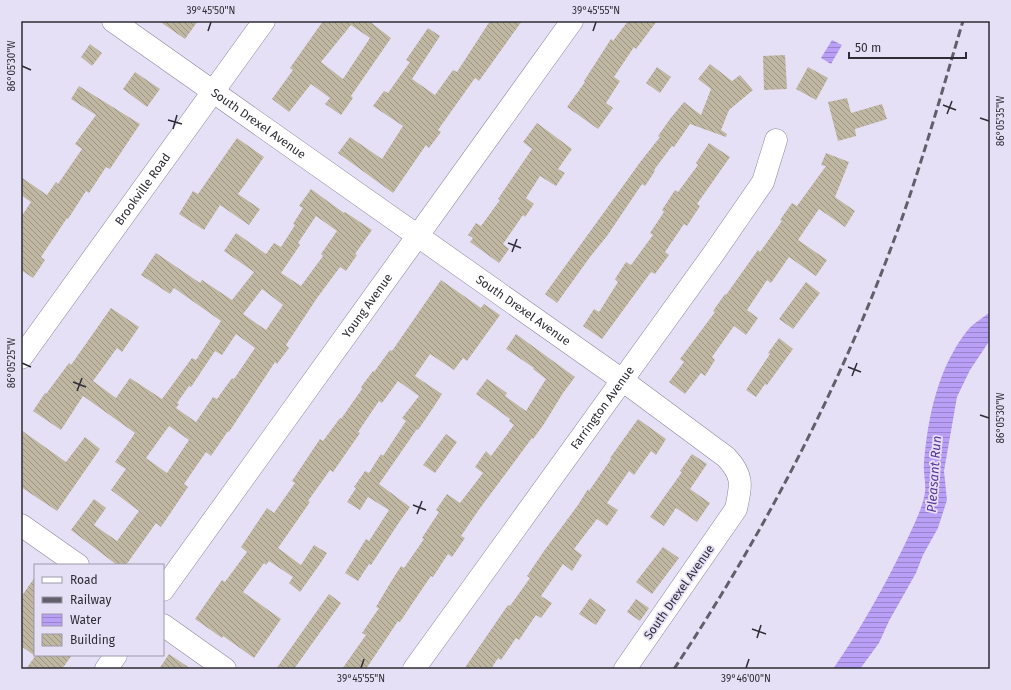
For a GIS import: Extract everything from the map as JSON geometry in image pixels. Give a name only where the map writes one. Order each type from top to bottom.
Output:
[{"type":"street","name":"South Drexel Avenue","points":[[113,21],[622,380],[726,457],[734,465],[740,478],[736,509],[625,669]]},
{"type":"street","name":"Brookville Road","points":[[21,358],[264,21]]},
{"type":"street","name":"Young Avenue","points":[[164,589],[572,21]]},
{"type":"street","name":"Farrington Avenue","points":[[414,669],[763,182],[776,140]]},
{"type":"street","points":[[21,525],[77,564]]},
{"type":"street","points":[[164,626],[225,669]]},
{"type":"street","points":[[106,669],[115,656]]},
{"type":"water","points":[[832,40],[842,45],[831,64],[821,58]]},
{"type":"water","name":"Pleasant Run","points":[[990,312],[990,340],[970,370],[957,397],[944,471],[947,500],[938,528],[879,643],[860,669],[833,669],[853,639],[879,594],[904,546],[919,512],[925,492],[924,466],[928,427],[936,393],[949,361],[957,345],[969,328]]},
{"type":"building","points":[[159,21],[198,21],[185,39]]},
{"type":"building","points":[[323,21],[369,21],[391,38],[351,96],[353,98],[341,115],[325,104],[330,98],[311,84],[289,112],[272,99],[293,70],[290,68]],"holes":[[[351,25],[370,38],[343,79],[321,62]]]},
{"type":"building","points":[[490,21],[522,21],[479,81],[475,78],[438,130],[441,132],[429,148],[426,145],[393,193],[338,153],[350,137],[382,159],[403,126],[373,106],[384,91],[388,93],[410,62],[406,60],[428,28],[440,36],[412,79],[435,95],[453,70],[457,72]]},
{"type":"building","points":[[628,21],[657,21],[636,49],[634,47],[614,77],[620,81],[606,103],[613,108],[598,129],[567,107],[585,82],[584,81],[611,39],[613,41]]},
{"type":"building","points":[[90,44],[102,53],[92,66],[81,57]]},
{"type":"building","points":[[785,55],[787,89],[764,90],[763,56]]},
{"type":"building","points":[[710,64],[732,81],[740,75],[753,90],[729,110],[721,130],[727,134],[726,137],[690,124],[674,147],[672,146],[654,170],[655,171],[645,186],[642,184],[607,236],[557,303],[545,294],[660,137],[658,136],[670,119],[684,102],[701,115],[711,89],[698,79]]},
{"type":"building","points":[[657,67],[671,77],[660,93],[646,83]]},
{"type":"building","points":[[808,67],[828,78],[816,100],[796,89]]},
{"type":"building","points":[[135,72],[160,89],[147,107],[123,89]]},
{"type":"building","points":[[79,86],[140,124],[110,169],[106,167],[89,193],[86,191],[68,219],[67,218],[41,257],[45,260],[33,278],[21,270],[21,217],[31,202],[21,195],[21,177],[47,195],[56,182],[58,184],[82,149],[75,144],[96,115],[71,99]]},
{"type":"building","points":[[847,98],[851,113],[882,104],[887,119],[855,129],[856,136],[838,141],[828,102]]},
{"type":"building","points":[[537,123],[572,149],[558,169],[565,173],[556,186],[540,176],[526,198],[534,204],[525,217],[523,215],[503,244],[509,249],[499,263],[470,242],[473,238],[468,235],[476,223],[481,226],[500,200],[498,199],[532,149],[523,142]]},
{"type":"building","points":[[237,138],[264,157],[238,194],[260,209],[249,225],[220,205],[204,230],[179,214],[193,191],[198,194]]},
{"type":"building","points":[[709,143],[730,157],[697,204],[700,206],[687,226],[684,224],[665,252],[669,255],[655,274],[651,272],[602,339],[583,326],[594,309],[599,312],[618,282],[615,279],[626,262],[631,265],[653,235],[650,233],[664,212],[662,210],[675,190],[678,192],[698,165],[696,163]]},
{"type":"building","points":[[826,153],[849,162],[835,197],[855,211],[845,227],[819,209],[798,240],[827,260],[816,276],[789,257],[771,283],[767,280],[747,310],[758,318],[746,335],[734,326],[712,357],[715,360],[705,376],[701,373],[685,394],[669,382],[684,362],[680,359],[715,312],[713,311],[725,294],[726,295],[758,250],[760,252],[782,221],[780,220],[792,203],[797,206],[826,166],[821,165]]},
{"type":"building","points":[[311,189],[344,213],[345,212],[372,230],[355,254],[357,255],[346,271],[340,267],[317,298],[286,345],[289,348],[277,364],[275,362],[229,432],[228,431],[211,456],[206,452],[184,484],[188,487],[161,527],[156,523],[127,564],[116,564],[71,530],[94,499],[106,508],[94,525],[117,541],[139,511],[111,490],[126,469],[115,462],[135,433],[83,396],[61,430],[33,411],[69,363],[71,365],[111,308],[139,327],[122,352],[117,348],[93,381],[116,398],[130,378],[162,399],[192,358],[196,360],[221,321],[174,288],[170,294],[141,275],[156,253],[200,283],[202,280],[232,300],[254,272],[224,251],[236,233],[266,254],[274,243],[281,247],[295,225],[293,224],[303,208],[299,206]],"holes":[[[316,216],[337,231],[321,254],[323,256],[301,286],[281,273],[300,245],[298,243]],[[262,289],[283,305],[266,330],[243,314]],[[236,334],[255,348],[234,379],[232,378],[217,399],[213,397],[196,422],[176,408],[179,404],[177,403],[189,386],[191,387],[215,351],[222,355]],[[169,426],[189,440],[167,473],[146,458]]]},
{"type":"building","points":[[441,280],[481,308],[484,304],[500,315],[467,361],[463,358],[454,370],[430,354],[415,376],[442,394],[379,484],[410,507],[371,565],[369,564],[358,581],[345,573],[366,539],[369,541],[389,510],[368,497],[360,510],[347,502],[356,488],[354,487],[365,471],[369,473],[381,454],[383,456],[406,421],[402,418],[419,396],[398,381],[382,403],[379,401],[358,432],[360,433],[333,472],[330,470],[278,548],[301,565],[314,545],[327,553],[300,592],[289,583],[293,577],[269,561],[266,565],[264,563],[243,592],[281,619],[254,658],[223,636],[222,638],[195,619],[222,580],[225,582],[247,552],[241,547],[267,508],[274,513],[295,483],[292,481],[320,439],[323,441],[340,418],[341,419],[362,389],[361,387],[390,350],[392,351]]},
{"type":"building","points":[[806,282],[820,293],[793,329],[779,319]]},
{"type":"building","points":[[516,334],[575,377],[563,393],[544,424],[478,511],[461,536],[465,538],[452,557],[448,554],[433,577],[431,576],[400,622],[398,621],[366,669],[342,669],[366,635],[362,633],[379,608],[376,607],[389,585],[401,566],[404,568],[424,539],[422,538],[439,512],[436,510],[447,494],[460,503],[483,473],[475,467],[486,451],[491,456],[514,425],[509,421],[510,419],[476,394],[487,379],[507,393],[505,396],[526,411],[546,379],[533,369],[534,368],[506,349]]},
{"type":"building","points":[[779,338],[793,349],[767,385],[765,384],[756,397],[746,390],[770,354],[768,353]]},
{"type":"building","points":[[638,419],[666,439],[656,455],[651,451],[634,475],[629,471],[607,503],[618,510],[607,526],[597,519],[574,549],[582,555],[572,571],[563,564],[541,596],[552,603],[541,618],[536,615],[519,640],[516,638],[501,660],[498,658],[491,669],[464,669],[508,605],[510,606],[530,578],[527,576],[588,489],[589,491],[611,459],[610,458]]},
{"type":"building","points":[[21,430],[66,462],[85,437],[100,449],[57,511],[21,487]]},
{"type":"building","points":[[446,434],[457,442],[435,473],[423,465]]},
{"type":"building","points":[[692,454],[707,464],[690,489],[710,503],[697,522],[676,508],[664,526],[650,517],[682,472],[680,471]]},
{"type":"building","points":[[663,547],[679,558],[652,594],[636,582]]},
{"type":"building","points":[[34,578],[34,655],[21,646],[21,597]]},
{"type":"building","points":[[329,594],[341,603],[294,669],[276,669]]},
{"type":"building","points":[[590,598],[606,610],[596,625],[579,614]]},
{"type":"building","points":[[636,599],[649,608],[640,621],[627,612]]},
{"type":"building","points":[[169,654],[191,669],[159,669]]},
{"type":"building","points":[[35,656],[71,656],[62,669],[26,669]]},
{"type":"railway","points":[[674,669],[738,567],[768,514],[796,461],[849,352],[904,213],[963,21]]}]
